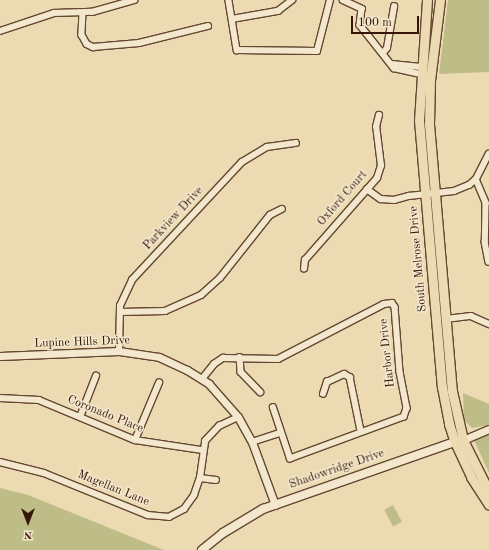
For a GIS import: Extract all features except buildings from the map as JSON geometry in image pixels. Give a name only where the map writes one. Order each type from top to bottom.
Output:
[{"type":"main road","name":"South Melrose Drive","points":[[427,0],[421,71],[419,120],[442,387],[449,424],[489,492]]},
{"type":"main road","points":[[434,0],[434,11],[438,15]]},
{"type":"main road","name":"South Melrose Drive","points":[[440,0],[429,101],[435,194],[452,391],[459,441],[471,477],[489,505]]},
{"type":"main road","name":"Shadowridge Drive","points":[[202,550],[240,521],[275,505],[459,441]]},
{"type":"street","points":[[0,31],[47,14],[83,13],[134,0]]},
{"type":"street","points":[[232,18],[278,11],[292,0]]},
{"type":"street","points":[[229,1],[237,50],[317,51],[330,0]]},
{"type":"street","points":[[343,0],[362,9],[360,25],[392,64],[421,71]]},
{"type":"street","points":[[382,53],[387,48],[394,7]]},
{"type":"street","points":[[83,13],[82,35],[87,44],[93,47],[139,44],[208,26]]},
{"type":"street","name":"Oxford Court","points":[[304,269],[305,260],[377,178],[380,166],[376,127],[379,115]]},
{"type":"street","name":"Parkview Drive","points":[[119,351],[120,312],[123,296],[132,280],[242,162],[267,147],[296,143]]},
{"type":"street","points":[[367,190],[382,199],[394,200],[464,188],[476,179],[489,154]]},
{"type":"street","points":[[476,179],[486,203],[485,242],[489,262]]},
{"type":"street","points":[[120,312],[165,311],[200,295],[220,278],[270,215],[282,209]]},
{"type":"street","name":"Harbor Drive","points":[[202,379],[214,364],[223,358],[240,357],[278,359],[384,304],[392,303],[395,307],[400,372],[407,414],[398,419],[361,431],[290,459],[280,433],[273,408]]},
{"type":"street","points":[[446,319],[471,316],[489,324]]},
{"type":"street","name":"Lupine Hills Drive","points":[[0,356],[119,351],[159,357],[202,379],[225,399],[238,417],[252,442],[275,505]]},
{"type":"street","points":[[240,357],[240,372],[260,392]]},
{"type":"street","points":[[323,394],[327,382],[344,374],[350,377],[361,431]]},
{"type":"street","points":[[80,417],[96,376]]},
{"type":"street","points":[[135,440],[158,383]]},
{"type":"street","name":"Coronado Place","points":[[0,398],[39,400],[135,440],[202,450]]},
{"type":"street","name":"Magellan Lane","points":[[0,462],[44,473],[156,517],[169,517],[184,509],[194,495],[200,478],[202,450],[205,441],[219,426],[238,417]]},
{"type":"street","name":"Shadowridge Drive","points":[[459,441],[489,429]]},
{"type":"street","points":[[252,442],[280,433]]},
{"type":"street","points":[[200,478],[216,480]]},
{"type":"shaded area","points":[[448,0],[489,0],[489,72],[439,74]]},
{"type":"shaded area","points":[[463,393],[489,404],[489,425],[472,428],[464,420]]},
{"type":"shaded area","points":[[489,433],[489,473],[474,440]]},
{"type":"shaded area","points":[[0,488],[28,495],[164,550],[0,550]]},
{"type":"shaded area","points":[[393,505],[402,522],[393,526],[384,510]]}]
